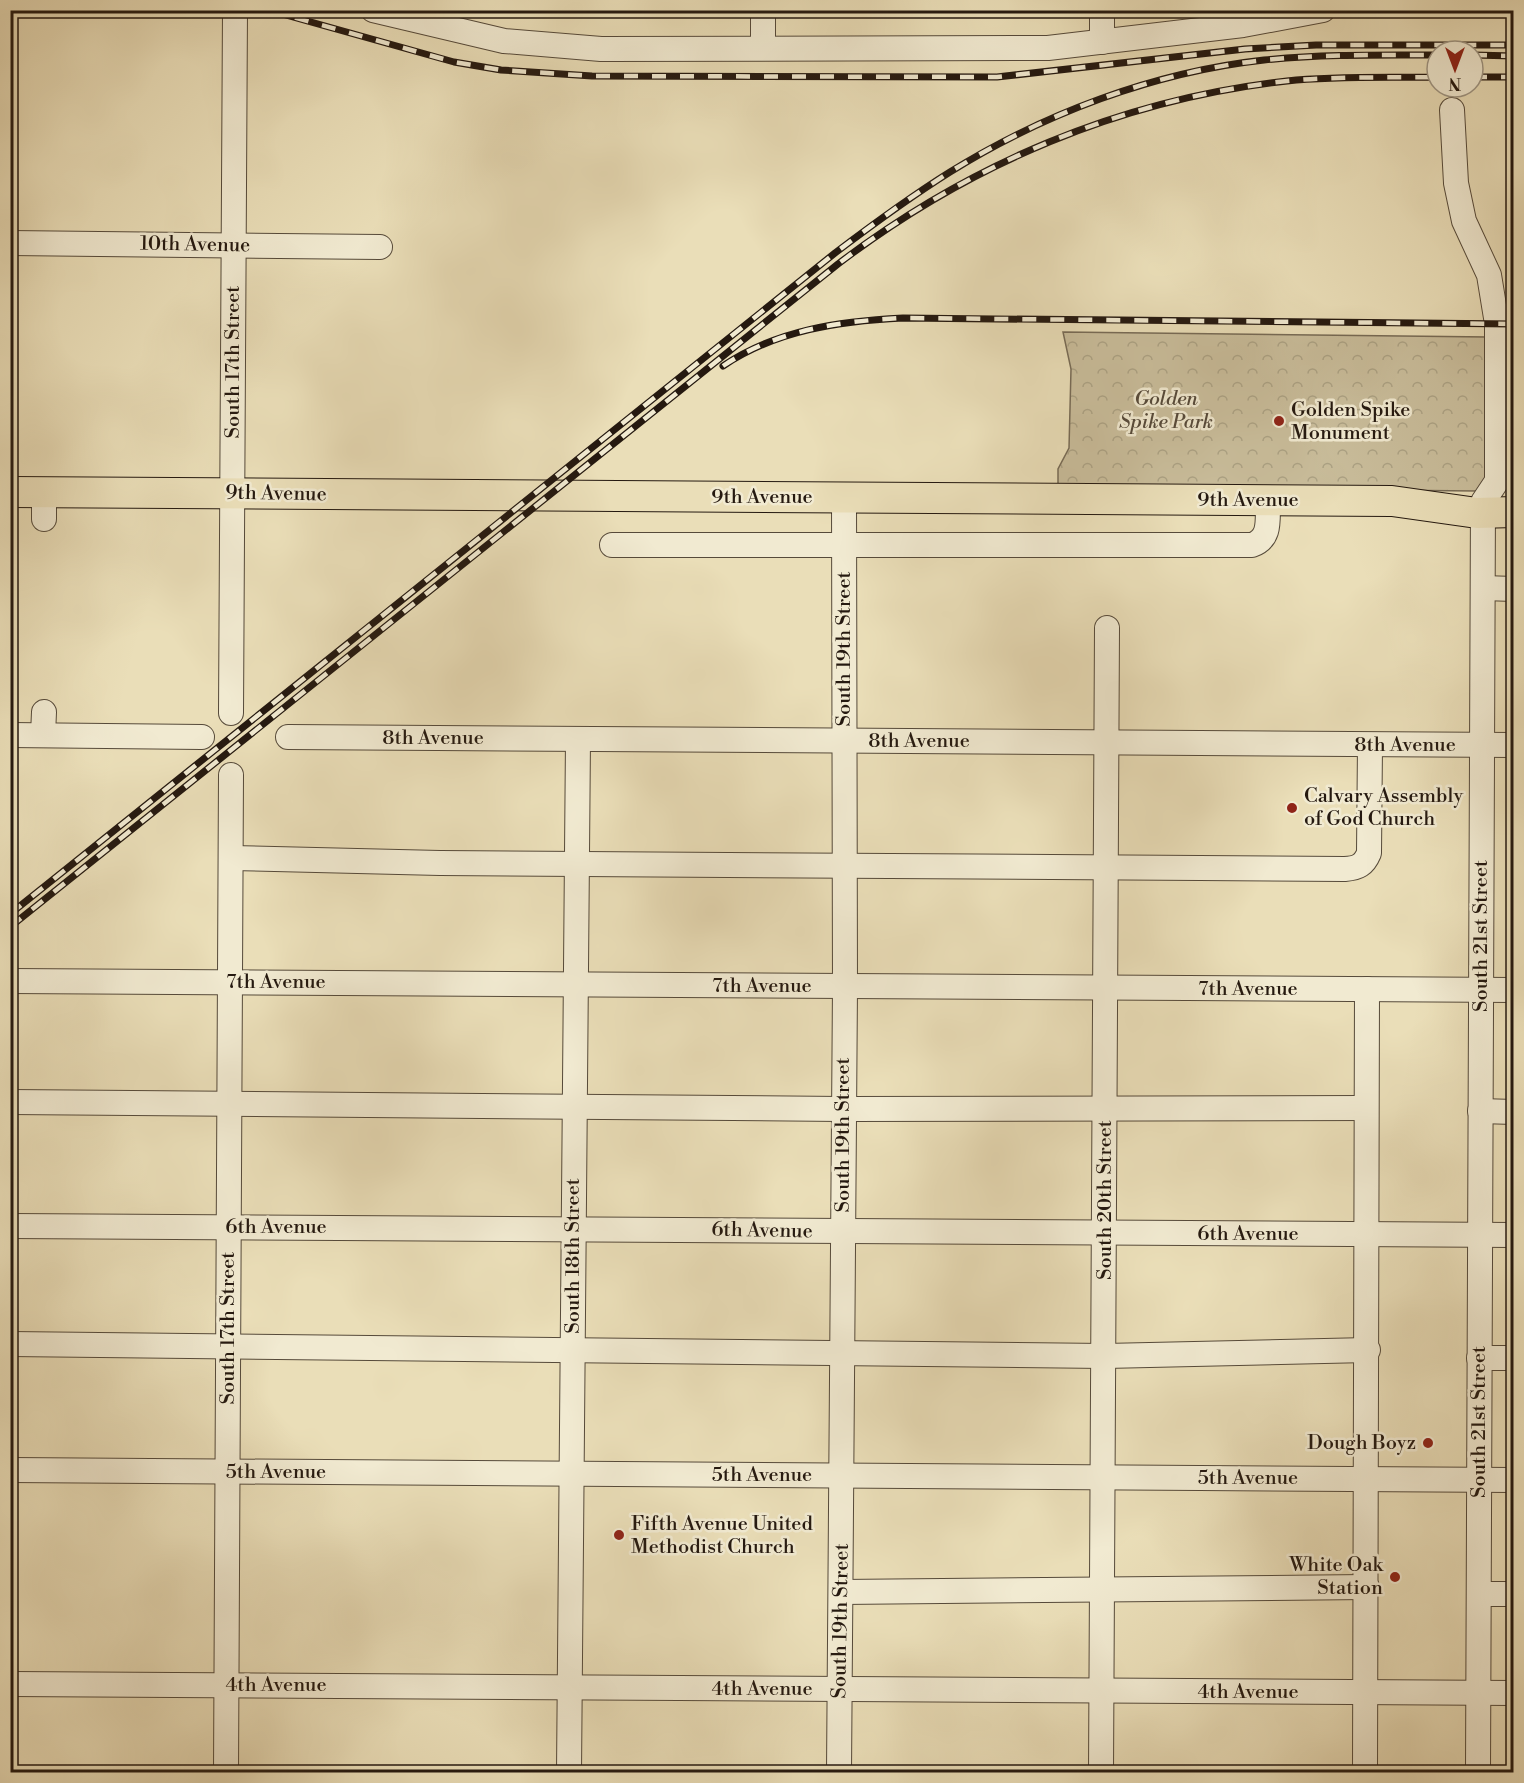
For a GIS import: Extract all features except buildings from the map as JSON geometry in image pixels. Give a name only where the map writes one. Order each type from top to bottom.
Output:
[{"type":"main road","name":"9th Avenue","points":[[10,492],[44,506],[232,493],[1392,501],[1483,513],[1514,512]]},
{"type":"street","name":"South 17th Street","points":[[231,713],[235,10]]},
{"type":"street","points":[[373,10],[504,41],[601,49],[1048,48],[1243,25],[1323,10]]},
{"type":"street","points":[[763,10],[763,48]]},
{"type":"street","points":[[1102,10],[1102,42]]},
{"type":"street","name":"South 21st Street","points":[[1452,110],[1456,183],[1464,221],[1489,275],[1497,324],[1497,481],[1483,502],[1478,1773]]},
{"type":"street","name":"10th Avenue","points":[[10,243],[380,247]]},
{"type":"street","name":"South 19th Street","points":[[839,1773],[842,1109],[845,987],[844,498]]},
{"type":"street","points":[[612,544],[1252,545],[1261,542],[1267,534],[1268,500]]},
{"type":"street","points":[[1483,588],[1514,589]]},
{"type":"street","name":"South 20th Street","points":[[1101,1773],[1106,1233],[1104,866],[1107,628]]},
{"type":"street","points":[[10,735],[44,724],[202,736]]},
{"type":"street","name":"8th Avenue","points":[[288,737],[1514,745]]},
{"type":"street","name":"South 18th Street","points":[[569,1773],[578,740]]},
{"type":"street","points":[[231,858],[577,863],[1356,868],[1365,863],[1370,853],[1370,745]]},
{"type":"street","name":"South 17th Street","points":[[226,1773],[231,775]]},
{"type":"street","name":"7th Avenue","points":[[10,981],[1514,990]]},
{"type":"street","points":[[1365,1773],[1368,1479],[1367,989]]},
{"type":"street","points":[[10,1102],[842,1109],[1366,1108]]},
{"type":"street","points":[[1480,1112],[1514,1112]]},
{"type":"street","name":"6th Avenue","points":[[10,1226],[1514,1235]]},
{"type":"street","points":[[10,1344],[1105,1356],[1368,1350]]},
{"type":"street","points":[[1479,1358],[1514,1358]]},
{"type":"street","name":"5th Avenue","points":[[10,1470],[1514,1480]]},
{"type":"street","points":[[841,1592],[1367,1587]]},
{"type":"street","points":[[1479,1594],[1514,1594]]},
{"type":"street","name":"4th Avenue","points":[[10,1684],[1514,1693]]},
{"type":"green space","name":"Golden Spike Park","points":[[1063,332],[1488,337],[1487,479],[1477,491],[1058,487],[1058,469],[1069,448],[1071,369]]},
{"type":"railway","points":[[268,10],[454,62],[501,70],[592,76],[997,77],[1245,49],[1316,45],[1514,45]]},
{"type":"railway","points":[[10,914],[835,253],[891,211],[950,172],[986,151],[1061,114],[1141,85],[1182,74],[1286,58],[1425,55]]},
{"type":"railway","points":[[1485,55],[1514,56]]},
{"type":"railway","points":[[10,927],[838,264],[888,228],[940,196],[994,167],[1050,142],[1107,120],[1166,103],[1226,90],[1306,79],[1425,77]]},
{"type":"railway","points":[[1485,77],[1514,77]]},
{"type":"railway","points":[[723,366],[765,344],[809,330],[832,325],[903,318],[1514,324]]},
{"type":"place","name":"Golden Spike Monument","points":[[1279,421]]},
{"type":"place","name":"Calvary Assembly of God Church","points":[[1292,808]]},
{"type":"place","name":"Dough Boyz","points":[[1428,1443]]},
{"type":"place","name":"Fifth Avenue United Methodist Church","points":[[619,1535]]},
{"type":"place","name":"White Oak Station","points":[[1395,1577]]}]
